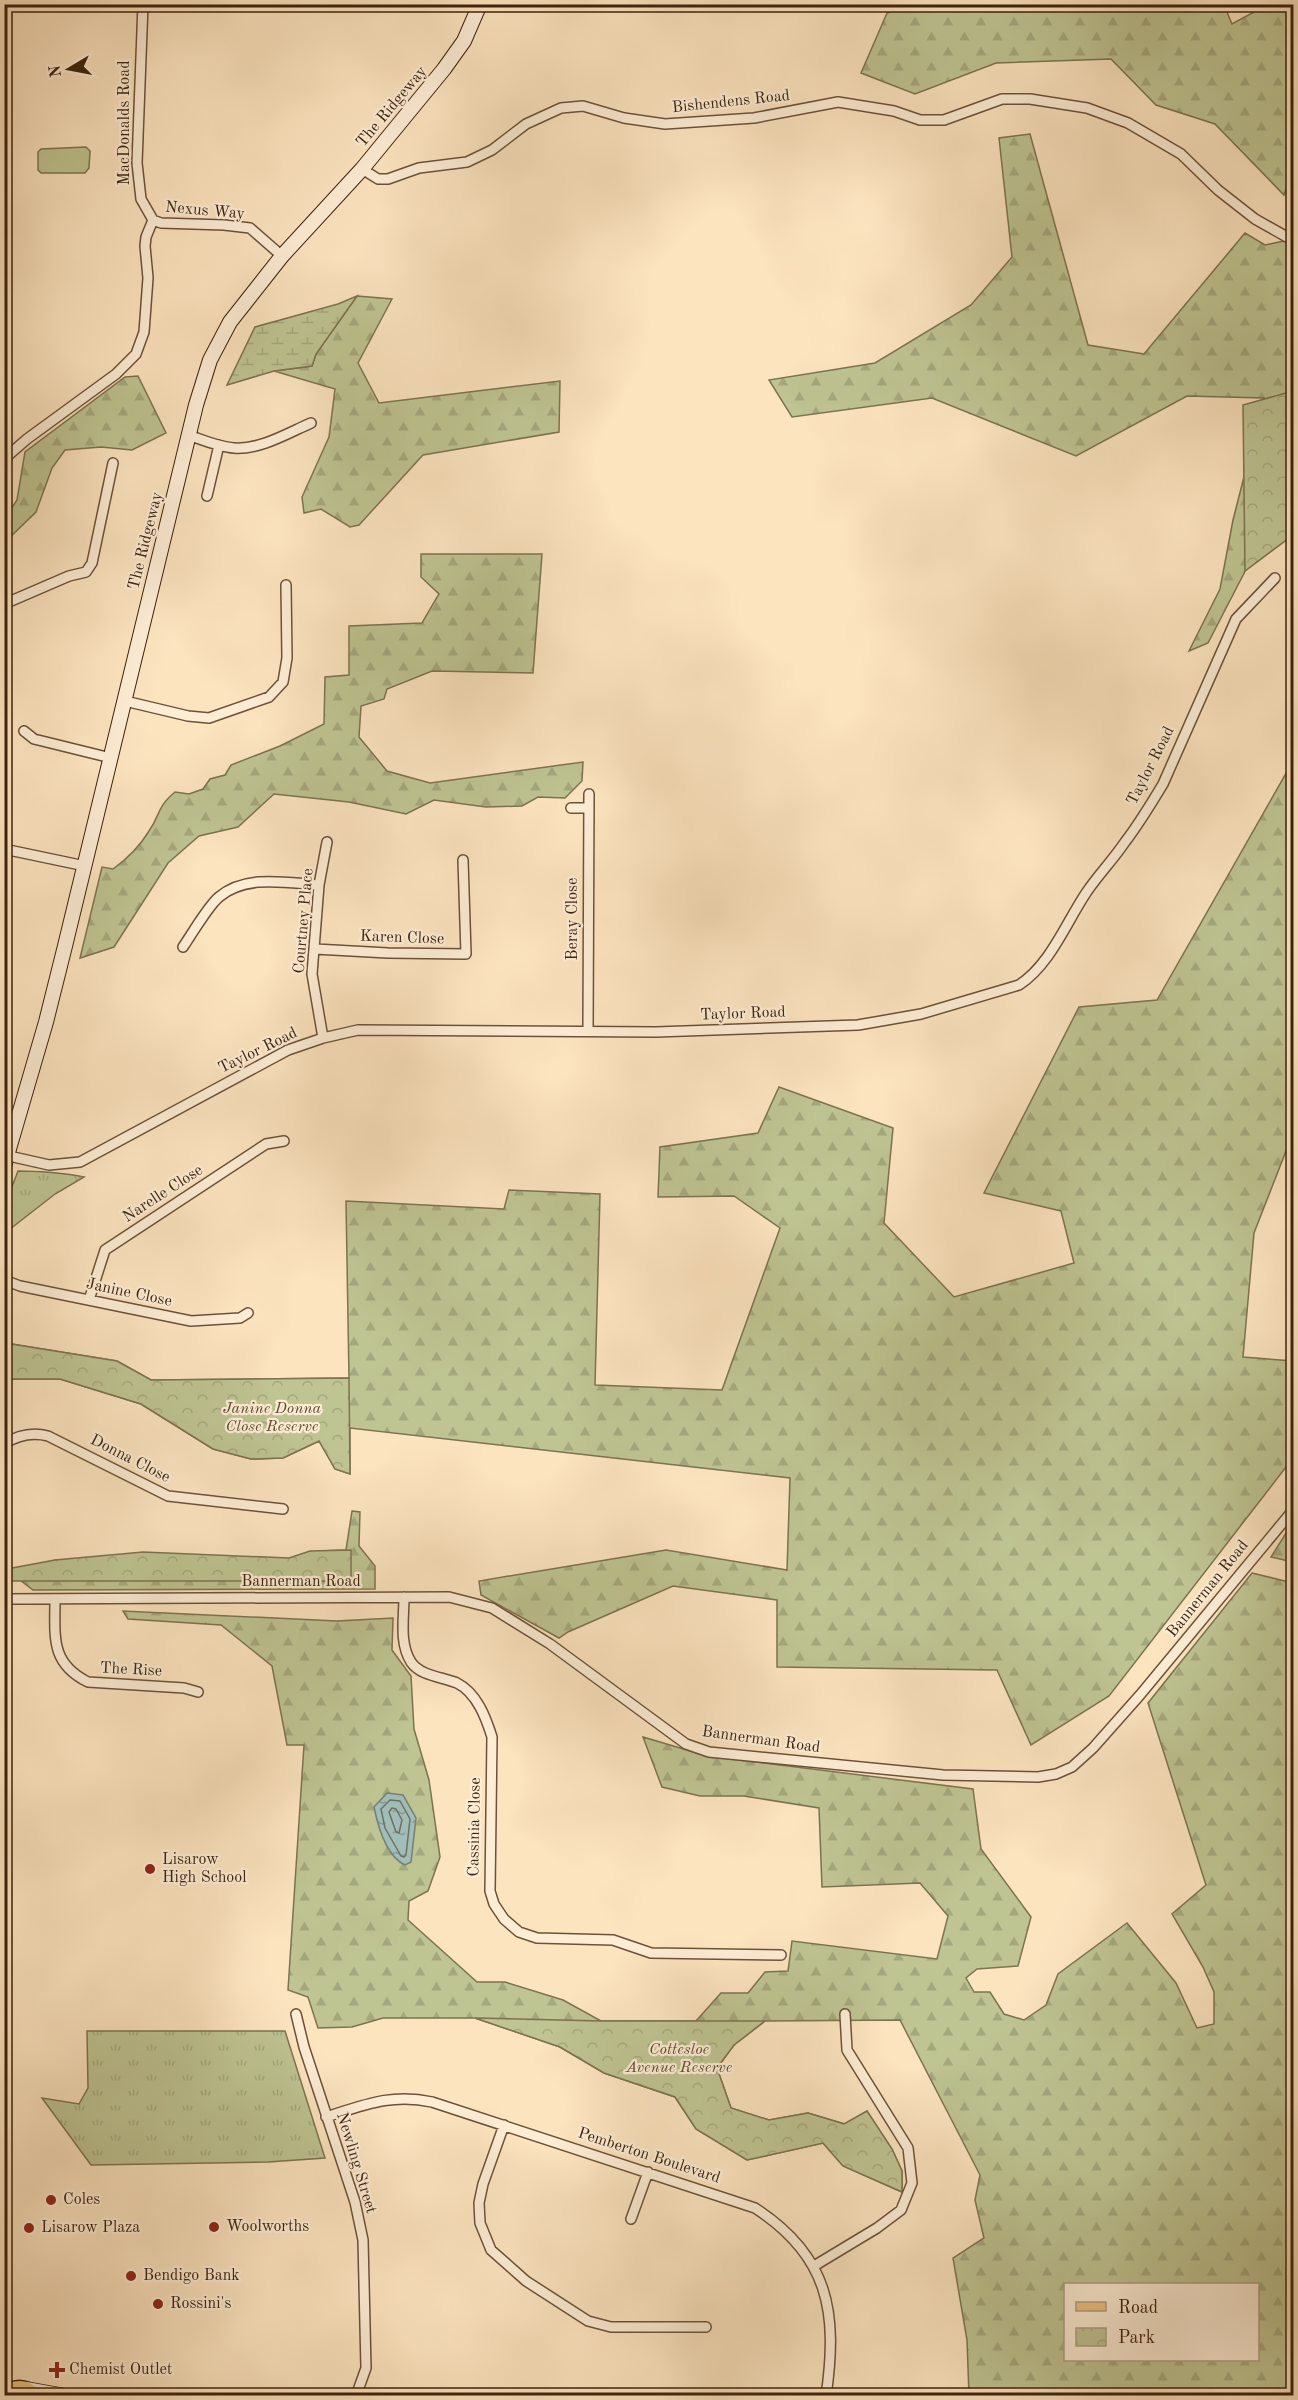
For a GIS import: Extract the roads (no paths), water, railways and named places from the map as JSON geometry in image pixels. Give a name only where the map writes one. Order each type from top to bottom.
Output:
[{"type":"main road","points":[[4,2380],[28,2391]]},
{"type":"main road","points":[[5,2396],[12,2390],[28,2391]]},
{"type":"street","name":"MacDonalds Road","points":[[143,4],[137,163],[141,199],[153,220]]},
{"type":"street","name":"The Ridgeway","points":[[7,1161],[46,1022],[188,435],[210,360],[230,322],[282,256],[362,169],[444,69],[464,41],[480,4]]},
{"type":"street","name":"Bishendens Road","points":[[362,169],[378,179],[388,179],[419,168],[467,162],[492,150],[526,124],[561,108],[582,106],[624,118],[665,124],[754,118],[838,102],[894,111],[920,120],[945,120],[1002,99],[1030,99],[1087,108],[1128,123],[1181,154],[1218,190],[1255,219],[1293,241]]},
{"type":"street","name":"Nexus Way","points":[[153,220],[161,223],[250,228],[282,256]]},
{"type":"street","points":[[4,459],[27,439],[116,374],[136,354],[144,332],[148,278],[145,246],[153,220]]},
{"type":"street","points":[[188,435],[219,445],[238,448],[256,444],[311,423]]},
{"type":"street","points":[[207,496],[219,445]]},
{"type":"street","points":[[4,604],[60,580],[86,572],[92,563],[113,463]]},
{"type":"street","name":"Taylor Road","points":[[7,1161],[49,1165],[80,1162],[288,1050],[323,1038],[358,1030],[656,1032],[858,1025],[932,1011],[1006,990],[1031,978],[1055,945],[1089,888],[1126,842],[1163,784],[1236,619],[1275,578]]},
{"type":"street","points":[[125,701],[188,716],[209,718],[269,697],[283,682],[287,658],[286,585]]},
{"type":"street","points":[[24,731],[33,739],[111,758]]},
{"type":"street","name":"Beray Close","points":[[588,1030],[589,794]]},
{"type":"street","points":[[571,808],[589,808]]},
{"type":"street","name":"Courtney Place","points":[[323,1038],[312,974],[319,885],[327,842]]},
{"type":"street","points":[[4,849],[85,866]]},
{"type":"street","name":"Karen Close","points":[[315,949],[466,954],[463,860]]},
{"type":"street","points":[[183,947],[218,897],[243,884],[270,882],[319,885]]},
{"type":"street","name":"Narelle Close","points":[[89,1300],[105,1250],[266,1144],[284,1141]]},
{"type":"street","name":"Janine Close","points":[[4,1280],[20,1286],[191,1321],[240,1318],[248,1313]]},
{"type":"street","name":"Donna Close","points":[[4,1444],[22,1436],[42,1434],[168,1496],[282,1509]]},
{"type":"street","name":"Bannerman Road","points":[[4,1599],[449,1597],[492,1608],[550,1644],[686,1744],[709,1752],[943,1775],[1038,1777],[1056,1774],[1072,1767],[1093,1748],[1140,1695],[1293,1509]]},
{"type":"street","name":"Cassinia Close","points":[[404,1597],[403,1636],[411,1663],[433,1676],[458,1684],[473,1697],[486,1716],[492,1737],[489,1875],[494,1904],[504,1919],[519,1932],[537,1938],[612,1940],[651,1953],[781,1955]]},
{"type":"street","name":"The Rise","points":[[55,1599],[55,1645],[63,1665],[74,1676],[88,1682],[184,1688],[198,1692]]},
{"type":"street","name":"Newling Street","points":[[296,2014],[326,2117],[355,2202],[363,2240],[366,2368],[356,2396]]},
{"type":"street","points":[[814,2266],[878,2228],[901,2210],[912,2183],[908,2148],[847,2050],[845,2014]]},
{"type":"street","name":"Pemberton Boulevard","points":[[326,2117],[372,2103],[402,2097],[432,2102],[755,2208],[778,2223],[798,2243],[814,2266],[829,2317],[829,2372],[826,2396]]},
{"type":"street","points":[[504,2125],[483,2184],[479,2203],[480,2223],[490,2250],[526,2281],[588,2321],[611,2327],[706,2327]]},
{"type":"street","points":[[631,2219],[648,2172]]},
{"type":"street","points":[[28,2391],[65,2396]]},
{"type":"water","points":[[387,1793],[403,1795],[416,1818],[411,1862],[405,1865],[398,1861],[388,1848],[374,1807]]},
{"type":"place","name":"Lisarow High School","points":[[150,1869]]},
{"type":"place","name":"Coles","points":[[51,2200]]},
{"type":"place","name":"Woolworths","points":[[214,2227]]},
{"type":"place","name":"Lisarow Plaza","points":[[29,2228]]},
{"type":"place","name":"Bendigo Bank","points":[[131,2276]]},
{"type":"place","name":"Rossini's","points":[[158,2304]]},
{"type":"place","name":"Chemist Outlet","points":[[57,2370]]},
{"type":"park label","name":"Janine Donna Close Reserve","points":[[272,1418]]},
{"type":"park label","name":"Cottesloe Avenue Reserve","points":[[679,2059]]}]
